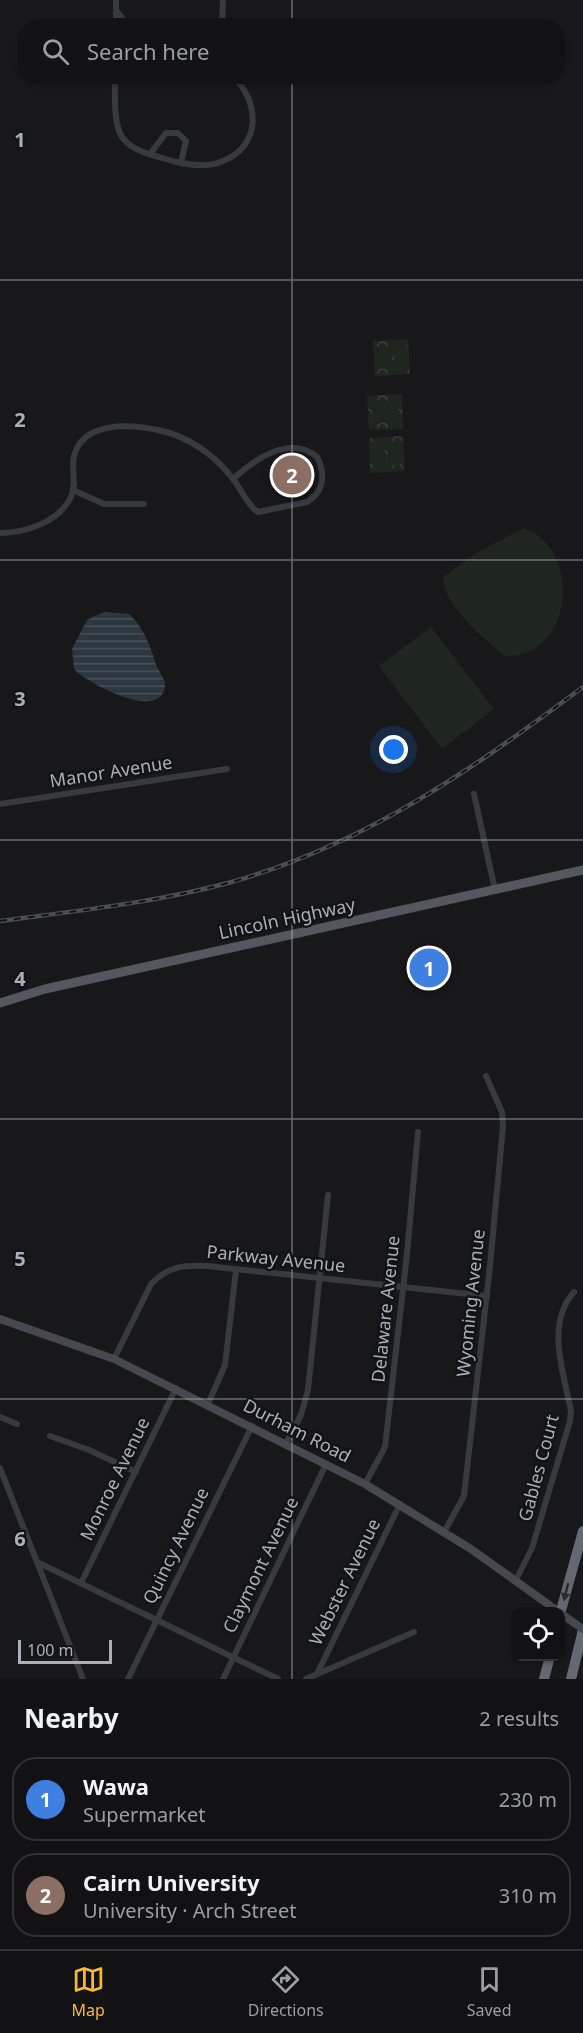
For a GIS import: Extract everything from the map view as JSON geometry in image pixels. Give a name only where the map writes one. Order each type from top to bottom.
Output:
[{"type":"highway","points":[[562,1607],[583,1531]]},
{"type":"highway","points":[[570,1679],[583,1630]]},
{"type":"highway","points":[[544,1679],[548,1661]]},
{"type":"main road","name":"Lincoln Highway","points":[[1,1002],[45,989],[583,870]]},
{"type":"main road","name":"Durham Road","points":[[0,1319],[114,1359],[326,1464],[400,1504],[516,1580],[552,1607]]},
{"type":"main road","name":"Durham Road","points":[[565,1617],[583,1630]]},
{"type":"street","points":[[116,0],[116,18]]},
{"type":"street","points":[[222,18],[223,0]]},
{"type":"street","points":[[116,10],[122,18]]},
{"type":"street","points":[[115,84],[115,115],[118,132],[130,146],[182,164],[207,165],[222,162],[234,155],[247,139],[253,120],[252,105],[247,93],[239,84]]},
{"type":"street","points":[[150,154],[166,133],[178,133],[186,141],[182,164]]},
{"type":"street","points":[[0,533],[22,532],[39,525],[65,506],[73,490],[74,457],[82,441],[95,432],[114,427],[138,427],[175,435],[206,452],[233,479],[255,511],[307,502],[314,498],[321,489],[322,476],[317,458],[305,450],[274,451],[252,463],[233,479]]},
{"type":"street","points":[[73,490],[104,504],[144,504]]},
{"type":"street","name":"Manor Avenue","points":[[0,804],[227,769]]},
{"type":"street","points":[[474,794],[495,890]]},
{"type":"street","name":"Wyoming Avenue","points":[[444,1532],[464,1496],[487,1296],[503,1119],[486,1076]]},
{"type":"street","name":"Delaware Avenue","points":[[365,1485],[385,1447],[404,1288],[418,1132]]},
{"type":"street","points":[[285,1443],[301,1415],[308,1390],[328,1194]]},
{"type":"street","name":"Parkway Avenue","points":[[114,1359],[148,1289],[161,1274],[178,1267],[236,1270],[487,1296]]},
{"type":"street","points":[[208,1404],[225,1365],[236,1270]]},
{"type":"street","name":"Gables Court","points":[[516,1580],[532,1548],[571,1418],[558,1346],[562,1310],[574,1292]]},
{"type":"street","name":"Monroe Avenue","points":[[81,1583],[176,1388]]},
{"type":"street","points":[[0,1417],[17,1424]]},
{"type":"street","name":"Quincy Avenue","points":[[128,1679],[252,1426]]},
{"type":"street","points":[[50,1436],[136,1472]]},
{"type":"street","name":"Claymont Avenue","points":[[223,1679],[326,1464]]},
{"type":"street","points":[[0,1468],[83,1679]]},
{"type":"street","name":"Webster Avenue","points":[[316,1674],[400,1504]]},
{"type":"street","points":[[37,1562],[278,1679]]},
{"type":"street","points":[[306,1679],[414,1632]]},
{"type":"green space","points":[[408,339],[410,374],[375,376],[373,341]]},
{"type":"green space","points":[[405,345],[406,368],[395,368],[394,346]]},
{"type":"green space","points":[[389,346],[390,369],[379,369],[378,347]]},
{"type":"green space","points":[[402,394],[403,429],[369,430],[367,396]]},
{"type":"green space","points":[[398,400],[399,423],[388,423],[387,401]]},
{"type":"green space","points":[[372,401],[382,401],[383,423],[373,424]]},
{"type":"green space","points":[[403,436],[405,471],[370,473],[369,438]]},
{"type":"green space","points":[[384,443],[385,465],[374,466],[373,444]]},
{"type":"green space","points":[[389,443],[400,443],[400,465],[390,466]]},
{"type":"green space","points":[[524,528],[543,540],[556,557],[562,579],[562,601],[557,622],[545,640],[527,652],[504,656],[457,610],[445,588],[443,577],[476,553]]},
{"type":"green space","points":[[431,627],[494,709],[442,749],[379,666]]},
{"type":"shaded area","points":[[104,612],[129,614],[142,630],[164,680],[165,687],[160,697],[150,701],[122,696],[93,683],[74,669],[72,649],[87,620]]},
{"type":"railway","points":[[0,921],[114,906],[200,890],[278,867],[326,848],[415,802],[500,747],[583,687]]},
{"type":"place","name":"Cairn University","points":[[292,475]]},
{"type":"place","name":"Wawa","points":[[429,968]]}]
